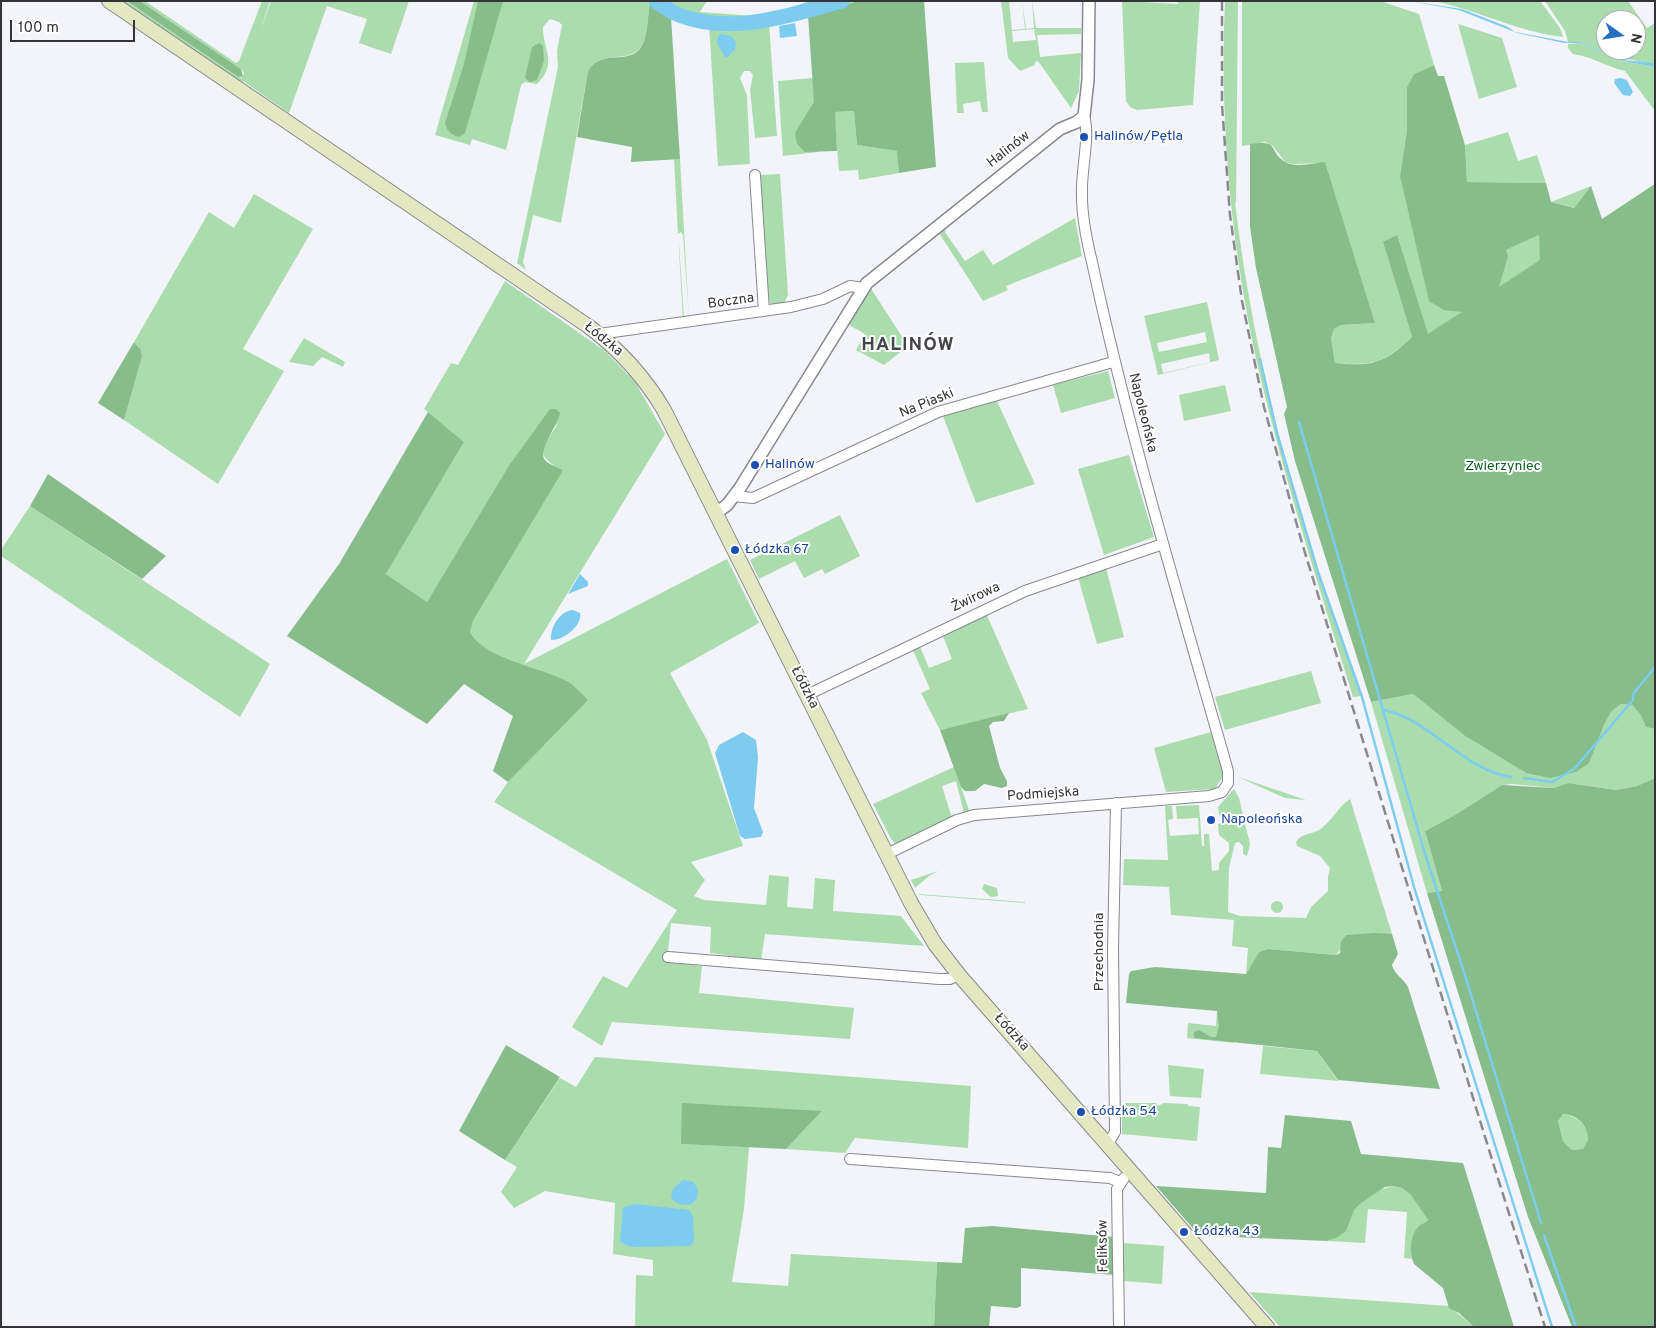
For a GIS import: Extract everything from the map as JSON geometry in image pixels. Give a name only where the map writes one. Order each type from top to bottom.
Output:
[{"type":"main road","name":"Łódzka","points":[[109,1],[599,334],[628,360],[651,389],[716,513],[922,924],[959,975],[1267,1327]]},
{"type":"street","name":"Napoleońska","points":[[1089,1],[1089,64],[1084,116],[1082,186],[1084,226],[1113,362],[1228,771],[1229,780],[1226,788],[1217,794],[1209,796]]},
{"type":"street","name":"Halinów","points":[[716,513],[724,508],[737,492],[806,384],[863,288],[892,262],[1060,129],[1074,124],[1084,116]]},
{"type":"street","points":[[1074,124],[1084,137]]},
{"type":"street","points":[[755,175],[764,311]]},
{"type":"street","name":"Boczna","points":[[599,334],[764,311],[814,302],[850,286],[863,288]]},
{"type":"street","name":"Na Piaski","points":[[737,492],[759,496],[938,412],[1113,362]]},
{"type":"street","name":"Żwirowa","points":[[807,695],[1024,591],[1163,544]]},
{"type":"street","name":"Podmiejska","points":[[887,854],[958,820],[974,815],[1209,796]]},
{"type":"street","name":"Przechodnia","points":[[1108,1144],[1115,1132],[1113,948],[1116,803]]},
{"type":"street","points":[[668,957],[945,979],[959,975]]},
{"type":"street","points":[[850,1159],[1110,1178],[1120,1182],[1131,1170]]},
{"type":"street","name":"Feliksów","points":[[1119,1327],[1117,1189],[1120,1182]]},
{"type":"green space","points":[[117,1],[127,1],[242,78],[244,73],[241,69],[140,1],[145,1],[236,63],[239,61],[262,1],[270,1],[260,32],[271,1],[409,1],[391,54],[359,43],[367,19],[327,6],[289,113],[243,81],[241,86]]},
{"type":"green space","points":[[127,1],[140,1],[241,69],[243,77],[237,76]]},
{"type":"green space","points":[[474,1],[707,1],[700,12],[768,17],[809,1],[858,1],[769,23],[777,136],[755,138],[750,90],[753,75],[750,71],[744,71],[740,78],[747,95],[750,164],[718,166],[709,25],[671,17],[650,2],[646,34],[641,47],[634,53],[602,60],[594,64],[588,71],[561,223],[533,215],[523,262],[526,270],[517,263],[558,67],[557,51],[562,25],[550,19],[543,27],[548,56],[547,69],[537,84],[525,82],[521,85],[506,150],[472,139],[470,145],[435,135]]},
{"type":"green space","points":[[478,1],[503,1],[465,133],[459,137],[450,132],[445,123],[464,64]]},
{"type":"green space","points":[[858,1],[924,1],[936,167],[899,173],[897,151],[857,145],[854,111],[835,112],[837,151],[805,152],[797,144],[795,133],[814,102],[808,15]]},
{"type":"green space","points":[[1001,1],[1009,1],[1012,30],[1025,29],[1022,1],[1026,29],[1034,28],[1032,1],[1036,28],[1081,28],[1081,34],[1037,35],[1040,57],[1081,53],[1079,91],[1071,108],[1038,61],[1035,62],[1035,65],[1020,71],[1008,58]],"holes":[[[1034,29],[1036,40],[1013,42],[1012,31]]]},
{"type":"green space","points":[[1122,1],[1178,4],[1178,1],[1200,1],[1193,105],[1137,110],[1130,107],[1126,101]]},
{"type":"green space","points":[[1225,1],[1238,1],[1235,203],[1255,331],[1284,453],[1301,514],[1319,574],[1361,696],[1353,697],[1318,584],[1265,396],[1244,299],[1231,200],[1227,150],[1224,100]]},
{"type":"green space","points":[[1242,1],[1380,1],[1419,14],[1434,65],[1414,74],[1407,87],[1407,130],[1400,176],[1506,250],[1539,235],[1541,260],[1655,184],[1655,451],[1428,334],[1383,242],[1412,337],[1378,361],[1360,364],[1335,363],[1331,338],[1334,329],[1341,325],[1375,323],[1325,163],[1293,164],[1285,162],[1273,146],[1265,142],[1242,146]]},
{"type":"green space","points":[[1433,1],[1540,1],[1560,28],[1563,37],[1530,31]]},
{"type":"green space","points":[[1545,1],[1628,1],[1634,10],[1596,10],[1596,49],[1579,42],[1568,42],[1565,31]]},
{"type":"green space","points":[[650,2],[671,17],[680,159],[631,162],[632,147],[577,137],[588,71],[595,63],[627,56],[641,48],[646,34]]},
{"type":"green space","points":[[1655,23],[1655,65],[1632,60],[1646,60],[1646,27],[1647,28]]},
{"type":"green space","points":[[1458,24],[1502,38],[1517,87],[1479,99]]},
{"type":"green space","points":[[539,43],[543,46],[544,61],[537,80],[530,82],[525,78],[532,47]]},
{"type":"green space","points":[[1580,43],[1596,50],[1596,60],[1621,60],[1655,67],[1655,111],[1625,71],[1573,54],[1568,48],[1568,44]]},
{"type":"green space","points":[[984,62],[988,112],[982,112],[980,101],[963,104],[964,113],[957,113],[955,63]]},
{"type":"green space","name":"Zwierzyniec","points":[[1434,65],[1438,76],[1444,76],[1465,145],[1467,182],[1546,183],[1551,202],[1574,208],[1591,186],[1602,219],[1655,184],[1655,729],[1646,727],[1640,714],[1632,705],[1621,704],[1611,712],[1589,763],[1576,772],[1550,778],[1526,773],[1465,736],[1413,694],[1371,702],[1295,461],[1284,414],[1287,407],[1256,268],[1250,227],[1250,144],[1266,143],[1270,145],[1280,158],[1289,164],[1299,165],[1325,162],[1375,323],[1341,325],[1334,329],[1331,338],[1335,363],[1360,364],[1378,361],[1394,353],[1412,337],[1383,242],[1397,235],[1428,334],[1462,312],[1444,310],[1429,301],[1400,176],[1407,130],[1407,87],[1414,74]],"holes":[[[1539,235],[1540,260],[1499,287],[1508,256],[1506,250]]]},
{"type":"green space","points":[[813,78],[818,152],[783,156],[778,81]]},
{"type":"green space","points":[[854,111],[857,145],[898,151],[899,173],[859,180],[858,170],[839,171],[834,112]]},
{"type":"green space","points":[[1508,132],[1518,161],[1537,155],[1546,183],[1467,182],[1465,145]]},
{"type":"green space","points":[[674,159],[680,159],[689,318],[683,235],[681,232],[678,234]]},
{"type":"green space","points":[[780,174],[788,295],[783,305],[773,306],[767,298],[758,175]]},
{"type":"green space","points":[[1591,186],[1574,208],[1551,202]]},
{"type":"green space","points":[[254,194],[313,229],[243,349],[284,371],[218,484],[124,420],[142,357],[141,350],[134,342],[209,212],[234,228]]},
{"type":"green space","points":[[1075,218],[1082,256],[1006,286],[1008,290],[983,301],[939,233],[946,228],[945,232],[965,261],[983,250],[993,265]]},
{"type":"green space","points":[[679,244],[684,317],[683,320],[679,251]]},
{"type":"green space","points":[[505,281],[605,351],[635,382],[665,434],[524,664],[727,559],[759,623],[670,673],[707,740],[743,846],[691,862],[705,880],[694,896],[704,900],[766,905],[769,875],[789,877],[787,907],[813,909],[815,878],[835,880],[833,911],[901,916],[924,946],[765,934],[761,960],[710,953],[711,927],[671,923],[667,962],[702,966],[699,993],[854,1008],[850,1039],[612,1022],[602,1046],[572,1027],[603,976],[627,988],[677,910],[494,802],[508,782],[587,700],[569,682],[498,655],[477,641],[470,632],[473,621],[562,470],[546,459],[543,454],[545,444],[558,423],[508,467],[427,602],[386,574],[464,442],[424,409],[451,363],[458,365]]},
{"type":"green space","points":[[870,287],[908,346],[884,365],[856,350],[865,334],[849,325]]},
{"type":"green space","points":[[1207,302],[1219,360],[1158,375],[1144,316]],"holes":[[[1205,332],[1207,342],[1159,352],[1157,343]],[[1209,353],[1210,362],[1163,373],[1161,364]]]},
{"type":"green space","points":[[304,338],[345,362],[343,367],[322,357],[313,366],[289,362]]},
{"type":"green space","points":[[134,342],[141,350],[142,357],[124,420],[98,403]]},
{"type":"green space","points":[[1108,371],[1115,398],[1061,413],[1053,385]]},
{"type":"green space","points":[[1225,385],[1231,411],[1184,421],[1179,395]]},
{"type":"green space","points":[[997,401],[1035,484],[976,503],[943,416]]},
{"type":"green space","points":[[550,409],[556,409],[560,413],[546,444],[543,456],[549,463],[563,470],[473,621],[470,632],[477,641],[498,655],[569,682],[588,700],[508,782],[493,771],[513,716],[464,684],[427,724],[287,636],[339,564],[428,412],[464,442],[386,574],[427,602],[508,467]]},
{"type":"green space","points":[[1129,455],[1154,537],[1104,555],[1078,469]]},
{"type":"green space","points":[[48,474],[166,556],[142,579],[30,506]]},
{"type":"green space","points":[[30,506],[270,664],[240,717],[1,556],[1,550]]},
{"type":"green space","points":[[840,515],[860,556],[825,574],[822,569],[804,578],[795,561],[759,579],[750,560]]},
{"type":"green space","points":[[1106,568],[1124,637],[1097,644],[1078,577]]},
{"type":"green space","points":[[986,613],[1028,709],[940,730],[921,693],[930,689],[913,650],[920,647],[929,668],[952,659],[943,636]]},
{"type":"green space","points":[[1311,671],[1321,703],[1225,730],[1215,697]]},
{"type":"green space","points":[[1413,694],[1465,736],[1526,773],[1588,763],[1611,712],[1621,704],[1632,705],[1640,714],[1646,727],[1655,729],[1655,778],[1637,786],[1616,790],[1568,783],[1554,788],[1512,784],[1502,785],[1455,815],[1425,831],[1442,891],[1427,893],[1371,702]]},
{"type":"green space","points":[[1009,713],[1004,721],[993,722],[989,726],[1000,768],[1007,781],[1007,786],[1002,788],[984,784],[975,791],[965,791],[961,787],[940,730]]},
{"type":"green space","points":[[1211,732],[1224,775],[1215,789],[1166,792],[1154,748]]},
{"type":"green space","points":[[954,767],[969,810],[964,813],[956,781],[942,786],[952,818],[895,843],[891,839],[873,804]]},
{"type":"green space","points":[[1238,777],[1306,800],[1285,798]]},
{"type":"green space","points":[[1655,778],[1655,1327],[1572,1327],[1528,1217],[1427,893],[1442,891],[1425,831],[1455,815],[1502,785],[1554,788],[1568,783],[1616,790],[1637,786]],"holes":[[[1563,1114],[1581,1121],[1586,1129],[1588,1140],[1583,1149],[1572,1150],[1563,1141],[1558,1121]]]},
{"type":"green space","points":[[1234,789],[1239,798],[1250,844],[1247,856],[1243,854],[1243,846],[1239,842],[1235,843],[1229,868],[1228,912],[1240,916],[1306,918],[1311,907],[1328,891],[1330,868],[1320,856],[1297,846],[1296,842],[1302,837],[1320,830],[1350,799],[1392,934],[1346,935],[1341,941],[1342,948],[1336,955],[1268,949],[1259,952],[1246,974],[1248,948],[1232,946],[1234,920],[1171,915],[1169,887],[1123,885],[1124,859],[1168,860],[1165,806],[1172,806],[1173,819],[1168,820],[1170,836],[1199,834],[1198,818],[1177,819],[1176,806],[1199,805],[1202,846],[1204,846],[1204,834],[1209,834],[1212,871],[1219,870],[1219,863],[1229,851],[1229,843],[1219,835],[1218,824],[1221,823],[1218,807]]},
{"type":"green space","points":[[938,871],[929,876],[915,888],[911,880]]},
{"type":"green space","points":[[984,884],[997,888],[998,896],[991,897],[982,889]]},
{"type":"green space","points":[[918,894],[1025,902],[1025,903],[920,895]]},
{"type":"green space","points":[[1277,901],[1283,907],[1277,913],[1271,907]]},
{"type":"green space","points":[[1392,934],[1398,954],[1392,965],[1408,987],[1440,1089],[1338,1080],[1317,1051],[1194,1038],[1194,1032],[1199,1030],[1211,1037],[1216,1037],[1219,1026],[1217,1011],[1126,1003],[1129,974],[1131,971],[1155,967],[1246,974],[1259,952],[1268,949],[1336,955],[1340,953],[1341,941],[1346,935]]},
{"type":"green space","points":[[1217,1011],[1234,1043],[1187,1038],[1188,1023],[1216,1026]]},
{"type":"green space","points":[[506,1045],[560,1077],[505,1160],[459,1131]]},
{"type":"green space","points":[[1263,1046],[1317,1051],[1338,1081],[1260,1074]]},
{"type":"green space","points":[[595,1057],[971,1086],[968,1148],[855,1138],[845,1153],[786,1149],[821,1112],[681,1144],[749,1147],[744,1209],[732,1282],[788,1286],[791,1254],[937,1262],[934,1327],[635,1327],[636,1275],[653,1276],[653,1260],[613,1254],[615,1203],[545,1191],[514,1208],[501,1192],[517,1167],[505,1160],[560,1078],[576,1087]]},
{"type":"green space","points":[[1168,1065],[1204,1069],[1201,1098],[1170,1096]]},
{"type":"green space","points":[[682,1103],[822,1111],[786,1149],[681,1144]]},
{"type":"green space","points":[[1125,1103],[1156,1103],[1158,1106],[1164,1103],[1187,1104],[1200,1107],[1197,1141],[1122,1134],[1122,1105]]},
{"type":"green space","points":[[1562,1114],[1577,1119],[1584,1125],[1588,1140],[1583,1149],[1572,1150],[1563,1141],[1558,1121]]},
{"type":"green space","points":[[1285,1115],[1351,1121],[1361,1154],[1463,1163],[1514,1327],[1474,1327],[1459,1313],[1449,1308],[1443,1288],[1414,1264],[1412,1260],[1413,1235],[1418,1227],[1428,1220],[1410,1194],[1402,1188],[1385,1187],[1361,1203],[1354,1210],[1346,1231],[1338,1237],[1327,1241],[1209,1236],[1197,1233],[1156,1186],[1266,1193],[1268,1147],[1281,1148]]},
{"type":"green space","points":[[1393,1186],[1402,1188],[1410,1194],[1428,1220],[1427,1223],[1422,1225],[1411,1251],[1412,1259],[1404,1258],[1407,1212],[1368,1209],[1365,1243],[1327,1241],[1343,1232],[1354,1210],[1361,1202],[1382,1189]]},
{"type":"green space","points":[[992,1226],[1114,1237],[1115,1275],[1021,1268],[1021,1306],[1017,1308],[991,1306],[989,1327],[934,1327],[937,1262],[962,1263],[965,1228]]},
{"type":"green space","points":[[1124,1243],[1164,1246],[1162,1284],[1124,1281]]},
{"type":"green space","points":[[1249,1292],[1449,1306],[1474,1327],[1280,1327]]},
{"type":"water","points":[[1409,1],[1462,9],[1508,27],[1515,32],[1568,42],[1579,42],[1596,50],[1580,43],[1564,43],[1517,33],[1459,10]]},
{"type":"water","points":[[795,23],[797,36],[780,38],[779,26]]},
{"type":"water","points":[[721,34],[731,36],[736,42],[735,50],[727,57],[725,57],[717,43],[718,36]]},
{"type":"water","points":[[1621,60],[1653,63],[1655,67]]},
{"type":"water","points":[[1615,79],[1627,80],[1633,92],[1630,96],[1623,95],[1614,83]]},
{"type":"water","points":[[580,574],[588,582],[588,586],[568,594]]},
{"type":"water","points":[[573,610],[580,613],[580,618],[575,627],[561,638],[551,640],[552,630],[557,620],[564,613]]},
{"type":"water","points":[[743,732],[756,740],[758,757],[754,808],[763,832],[761,837],[745,839],[740,836],[715,753],[719,745]]},
{"type":"water","points":[[683,1180],[694,1182],[698,1191],[697,1199],[690,1205],[678,1204],[671,1198],[673,1189]]},
{"type":"water","points":[[636,1204],[689,1210],[693,1216],[694,1242],[690,1246],[631,1247],[620,1242],[623,1207]]},
{"type":"waterway","points":[[656,1],[679,15],[699,21],[720,24],[761,21],[842,1]]},
{"type":"waterway","points":[[1260,359],[1277,433],[1318,572],[1362,697],[1414,887],[1552,1327]]},
{"type":"waterway","points":[[1299,422],[1425,854],[1463,969],[1541,1223]]},
{"type":"waterway","points":[[1524,778],[1552,782],[1574,769],[1633,700],[1633,694],[1655,667]]},
{"type":"waterway","points":[[1384,710],[1401,715],[1417,724],[1478,765],[1494,773],[1511,777]]},
{"type":"waterway","points":[[1544,1235],[1576,1327]]},
{"type":"railway","points":[[1222,1],[1222,105],[1230,215],[1242,301],[1264,407],[1302,543],[1545,1327]]},
{"type":"place","name":"Halinów/Pętla","points":[[1084,137]]},
{"type":"place","name":"Halinów","points":[[755,465]]},
{"type":"place","name":"Łódzka 67","points":[[735,550]]},
{"type":"place","name":"Napoleońska","points":[[1211,820]]},
{"type":"place","name":"Łódzka 54","points":[[1081,1112]]},
{"type":"place","name":"Łódzka 43","points":[[1184,1232]]},
{"type":"district","name":"HALINÓW","points":[[908,346]]}]
